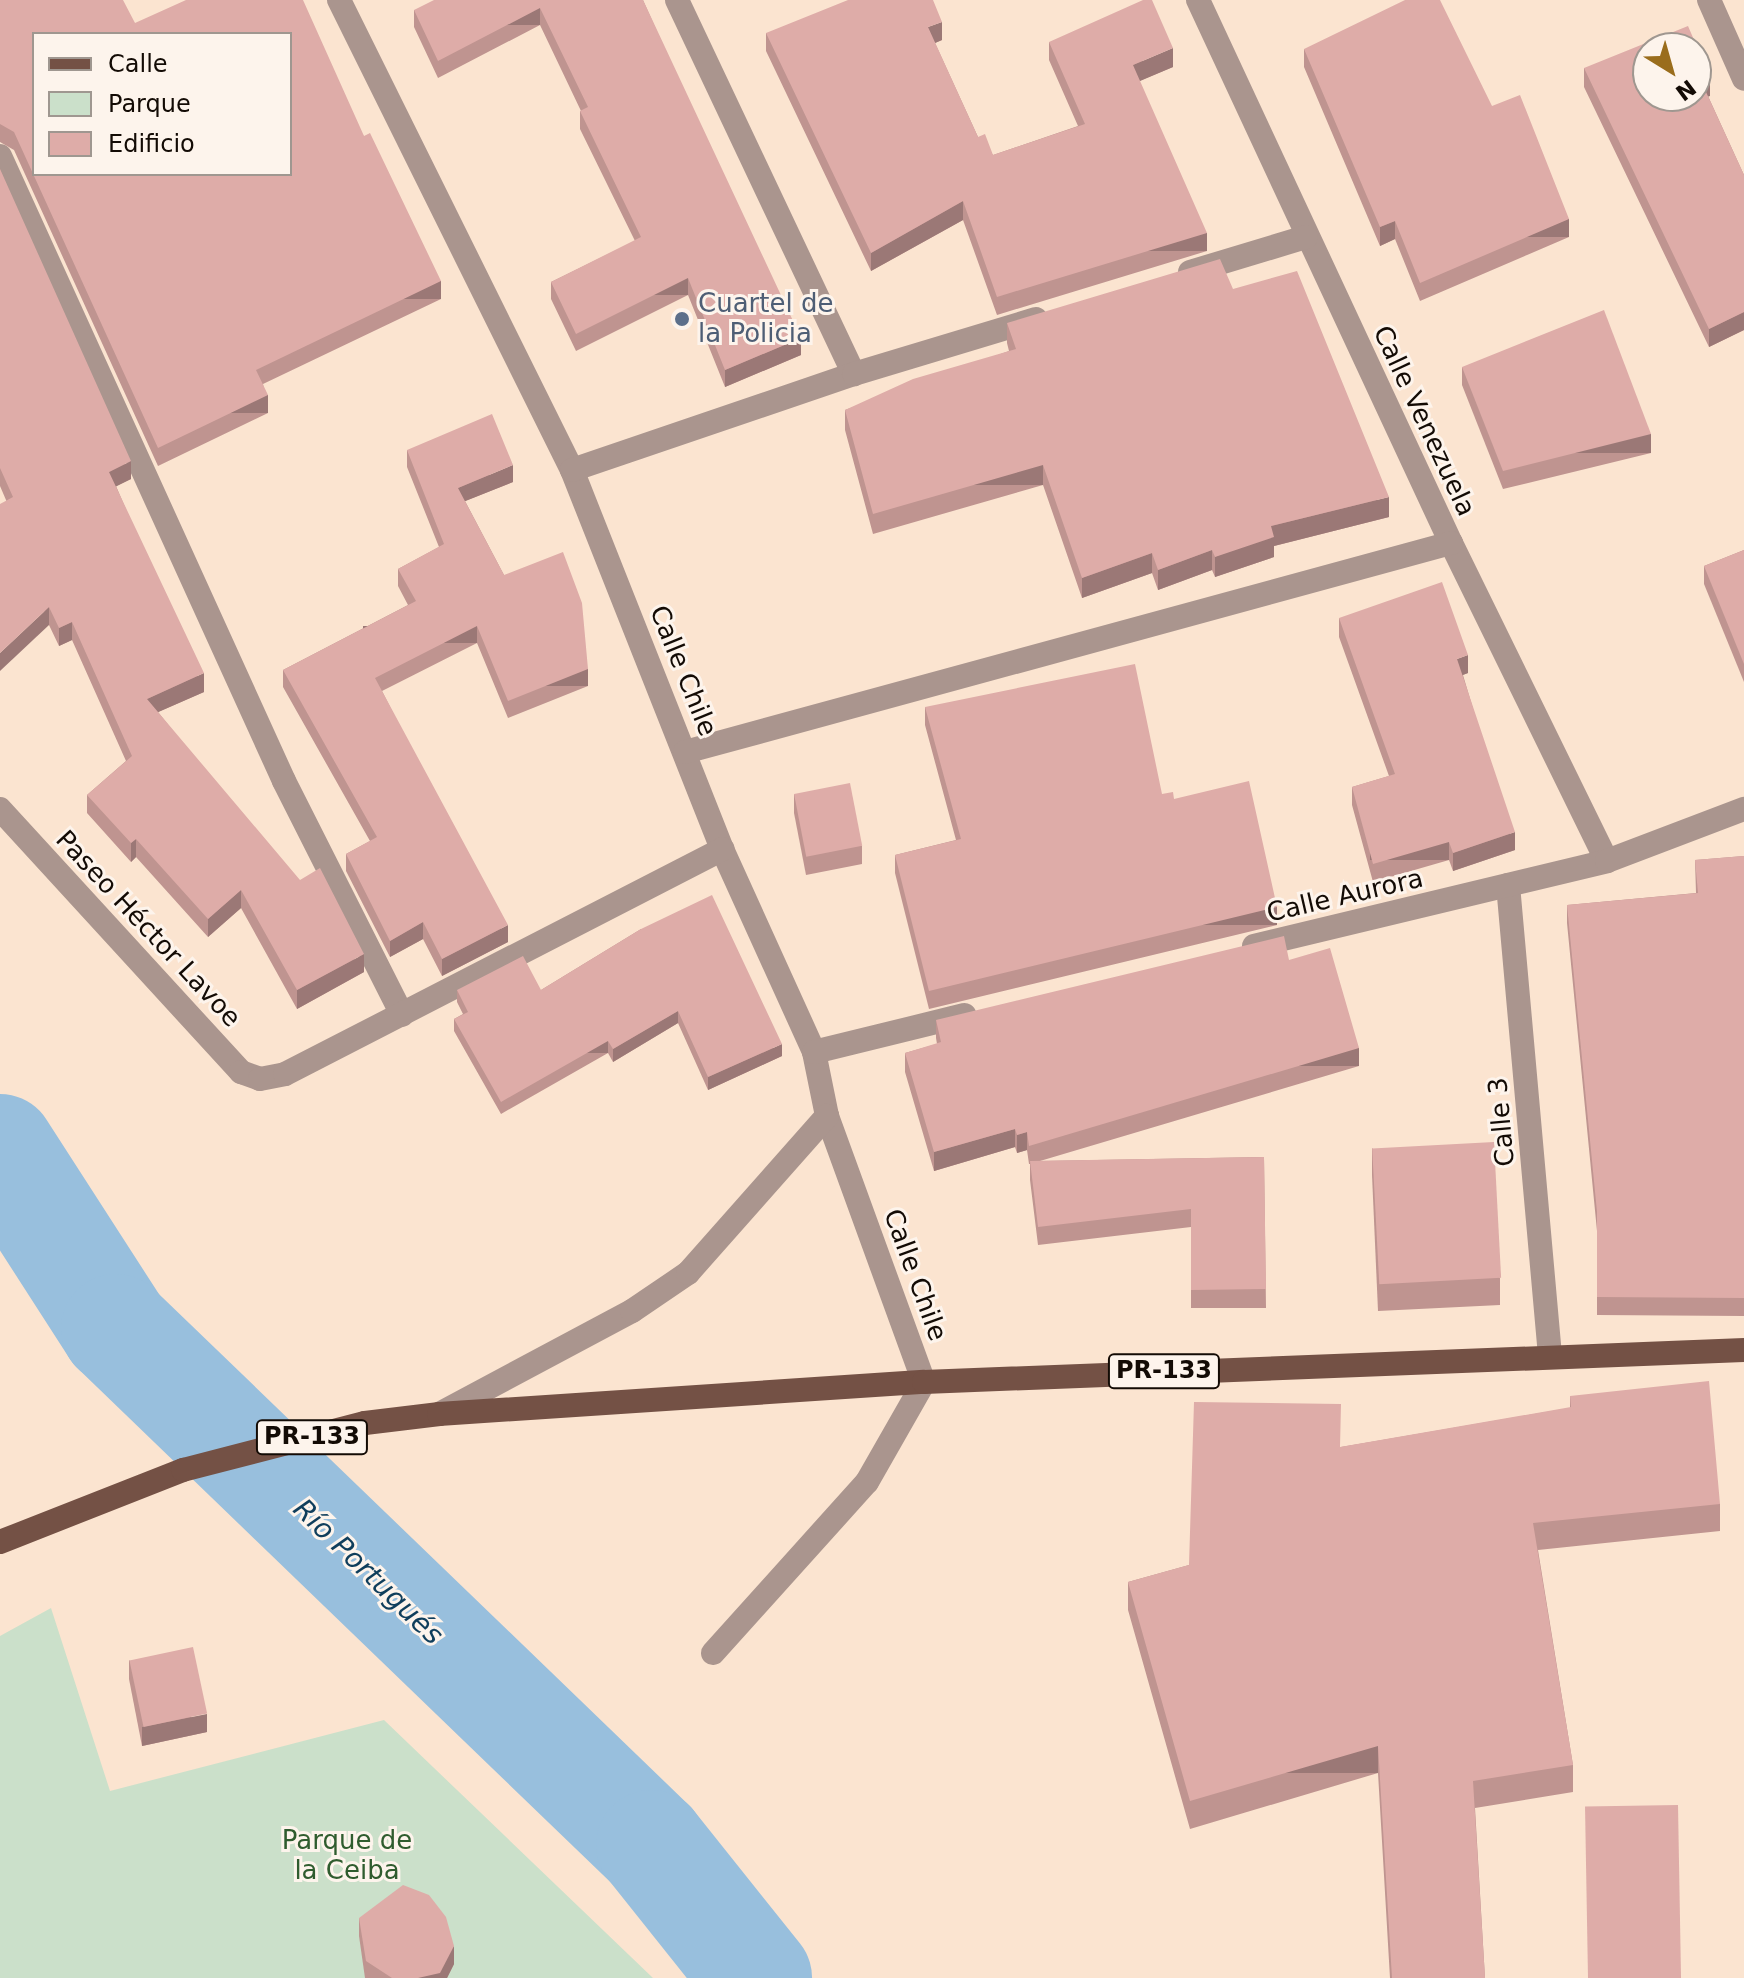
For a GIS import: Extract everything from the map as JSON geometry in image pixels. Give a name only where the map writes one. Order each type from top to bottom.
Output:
[{"type":"main road","name":"PR-133","points":[[0,1542],[48,1519],[183,1470],[365,1423],[439,1414],[585,1400],[924,1382],[1550,1354],[1744,1350]]},
{"type":"street","name":"Calle Chile","points":[[339,0],[572,470],[722,849],[814,1052],[827,1116],[924,1382]]},
{"type":"street","points":[[677,0],[854,374]]},
{"type":"street","name":"Calle Venezuela","points":[[1198,0],[1451,543],[1607,861]]},
{"type":"street","points":[[1709,0],[1744,79]]},
{"type":"street","points":[[0,156],[284,781],[402,1015],[722,849]]},
{"type":"street","points":[[1170,278],[1306,237]]},
{"type":"street","points":[[572,470],[854,374],[1065,310]]},
{"type":"street","points":[[685,752],[1451,543]]},
{"type":"street","name":"Paseo Héctor Lavoe","points":[[0,809],[241,1072],[260,1079],[285,1074],[402,1015]]},
{"type":"street","name":"Calle Aurora","points":[[1230,952],[1607,861],[1744,809]]},
{"type":"street","name":"Calle 3","points":[[1508,885],[1550,1354]]},
{"type":"street","points":[[814,1052],[983,1011]]},
{"type":"street","points":[[439,1414],[632,1311],[688,1273],[827,1116]]},
{"type":"street","points":[[713,1653],[867,1482],[924,1382]]},
{"type":"green space","name":"Parque de la Ceiba","points":[[51,1608],[110,1791],[384,1720],[653,1978],[0,1978],[0,1636]]},
{"type":"building","points":[[0,0],[123,0],[135,23],[186,0],[303,0],[364,136],[370,133],[441,281],[256,370],[268,395],[158,448],[34,176],[292,176],[292,32],[32,32],[32,172],[14,132],[0,124]]},
{"type":"building","points":[[434,0],[643,0],[801,338],[725,370],[688,278],[576,334],[551,282],[641,237],[580,111],[588,107],[540,8],[438,61],[414,10]]},
{"type":"building","points":[[848,0],[933,0],[942,22],[928,27],[978,137],[985,134],[993,155],[1085,124],[1049,42],[1143,0],[1152,0],[1173,48],[1133,65],[1207,233],[997,297],[963,201],[871,253],[766,33]]},
{"type":"building","points":[[1405,0],[1440,0],[1492,106],[1520,95],[1569,219],[1420,283],[1395,221],[1380,227],[1304,49]]},
{"type":"building","points":[[1688,26],[1691,32],[1673,32]]},
{"type":"building","points":[[1632,49],[1632,112],[1712,112],[1712,105],[1744,175],[1744,312],[1709,329],[1584,68]]},
{"type":"building","points":[[0,169],[131,461],[109,472],[204,673],[147,699],[300,880],[320,868],[364,954],[297,990],[241,890],[208,919],[136,839],[131,843],[87,795],[132,756],[72,622],[59,628],[49,607],[0,653],[0,504],[13,497],[0,468]]},
{"type":"building","points":[[1220,259],[1233,289],[1297,271],[1389,497],[1271,526],[1274,537],[1215,557],[1212,550],[1158,570],[1152,553],[1082,578],[1043,465],[873,514],[845,410],[913,379],[1016,349],[1007,323]]},
{"type":"building","points":[[1604,310],[1651,434],[1503,471],[1462,367]]},
{"type":"building","points":[[492,414],[513,465],[458,488],[504,575],[563,552],[582,603],[588,669],[508,701],[477,626],[375,678],[508,925],[442,959],[423,922],[390,941],[346,854],[377,837],[283,670],[416,601],[398,569],[444,544],[407,450]]},
{"type":"building","points":[[1744,550],[1744,664],[1704,566]]},
{"type":"building","points":[[1442,582],[1468,655],[1457,659],[1515,832],[1453,853],[1449,842],[1373,864],[1352,787],[1395,774],[1339,618]]},
{"type":"building","points":[[1135,664],[1162,794],[1173,792],[1174,799],[1249,781],[1277,907],[929,991],[895,855],[961,839],[925,707]]},
{"type":"building","points":[[850,783],[862,846],[806,857],[794,794]]},
{"type":"building","points":[[1744,856],[1744,1298],[1597,1297],[1597,1212],[1567,905],[1698,893],[1695,860]]},
{"type":"building","points":[[712,895],[782,1044],[708,1077],[678,1011],[613,1049],[608,1041],[501,1102],[454,1019],[468,1012],[457,990],[523,956],[541,990],[641,929]]},
{"type":"building","points":[[1284,936],[1289,960],[1330,948],[1359,1048],[1029,1146],[1027,1132],[1017,1135],[1015,1129],[934,1152],[905,1053],[941,1042],[936,1020]]},
{"type":"building","points":[[1494,1142],[1501,1278],[1379,1284],[1372,1148]]},
{"type":"building","points":[[1264,1157],[1266,1289],[1191,1290],[1191,1209],[1038,1227],[1030,1161]]},
{"type":"building","points":[[1709,1381],[1720,1504],[1533,1523],[1573,1765],[1473,1781],[1485,1978],[1392,1978],[1378,1746],[1190,1801],[1128,1582],[1189,1565],[1194,1402],[1341,1404],[1340,1447],[1571,1407],[1570,1396]]},
{"type":"building","points":[[193,1647],[207,1714],[144,1727],[129,1661]]},
{"type":"building","points":[[1678,1805],[1681,1978],[1588,1978],[1585,1807]]},
{"type":"building","points":[[403,1885],[429,1895],[446,1917],[454,1946],[440,1973],[418,1978],[392,1978],[366,1961],[359,1918]]},
{"type":"waterway","name":"Río Portugués","points":[[0,1149],[116,1329],[651,1845],[757,1978]]},
{"type":"place","name":"Cuartel de la Policia","points":[[682,319]]}]
